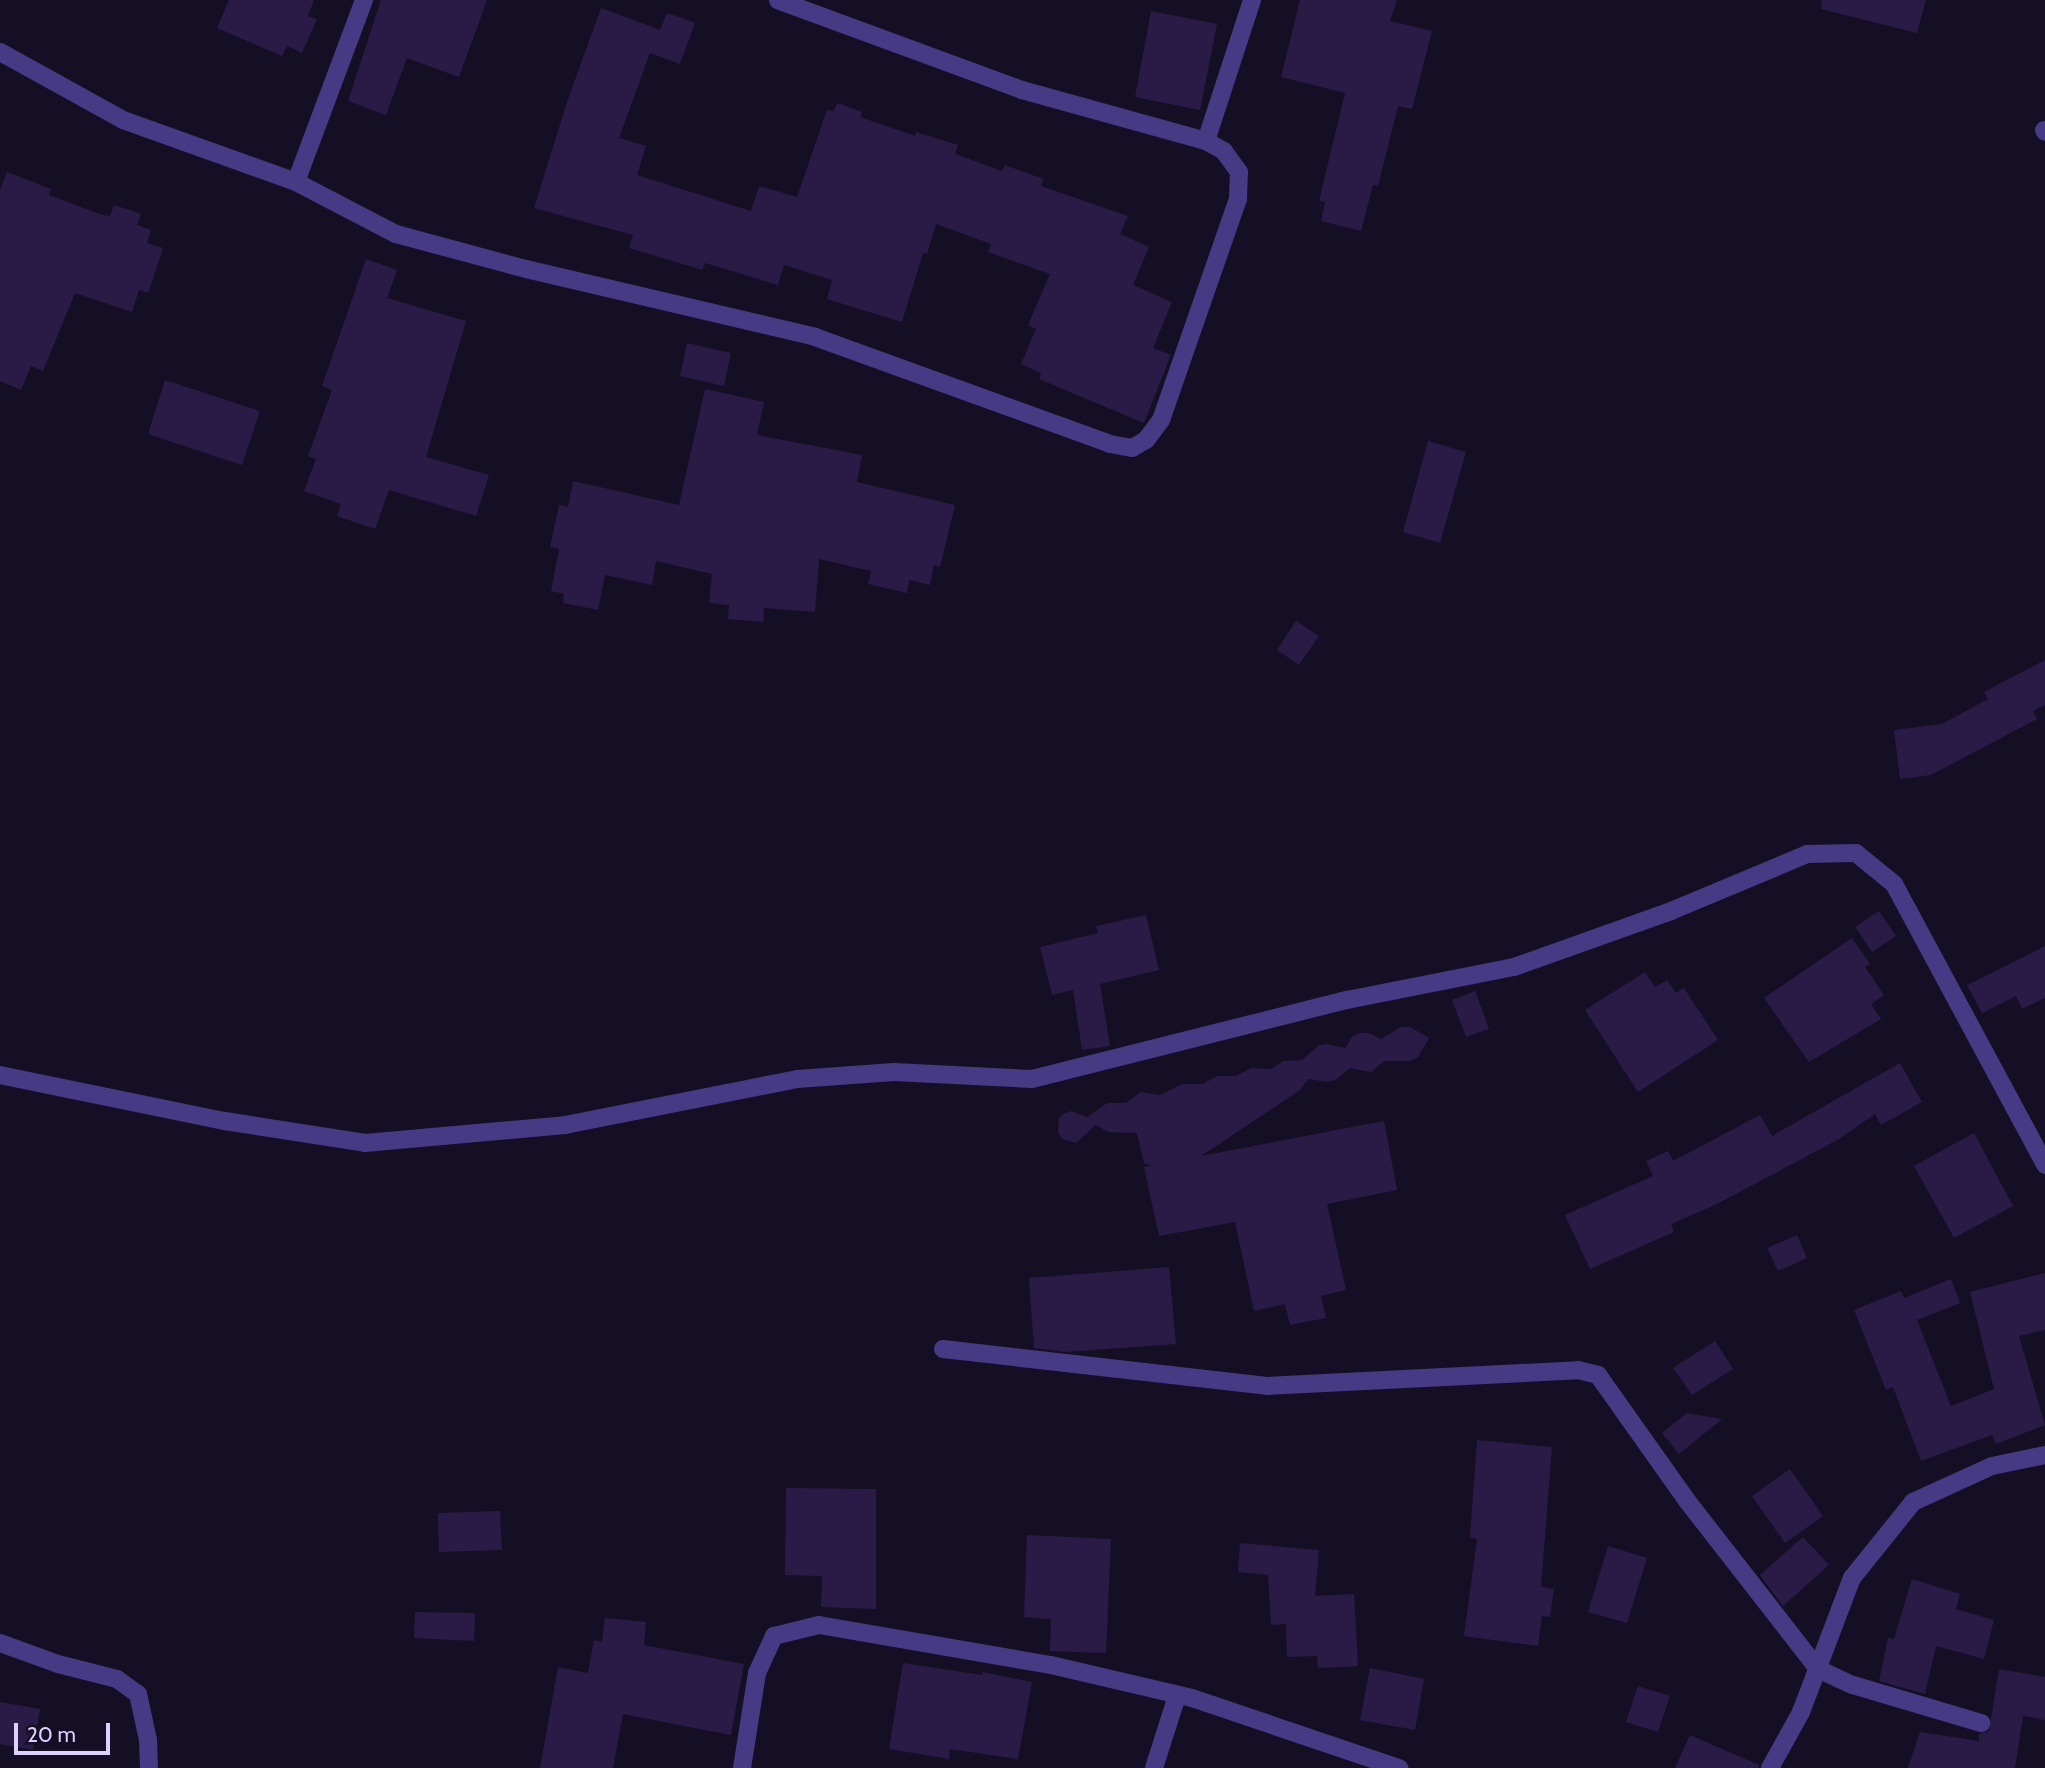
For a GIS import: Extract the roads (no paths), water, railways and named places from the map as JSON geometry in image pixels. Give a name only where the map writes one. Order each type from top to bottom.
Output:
[{"type":"street","points":[[296,182],[364,0]]},
{"type":"street","points":[[0,51],[123,120],[296,182],[396,234],[526,269],[815,337],[1110,444],[1132,448],[1146,440],[1161,419],[1238,199],[1239,172],[1224,151],[1206,141],[1022,90],[778,0]]},
{"type":"street","points":[[1206,141],[1252,0]]},
{"type":"street","points":[[0,1075],[225,1121],[365,1143],[565,1125],[797,1079],[894,1072],[1032,1079],[1347,1000],[1514,967],[1671,911],[1807,854],[1856,853],[1894,884],[2045,1165]]},
{"type":"street","points":[[943,1349],[1267,1386],[1578,1370],[1598,1375],[1688,1502],[1818,1668],[1853,1685],[1981,1723]]},
{"type":"street","points":[[1770,1768],[1801,1712],[1852,1578],[1913,1502],[1992,1466],[2045,1455]]},
{"type":"street","points":[[742,1768],[757,1672],[774,1636],[819,1625],[1051,1665],[1177,1696],[1399,1768]]},
{"type":"street","points":[[0,1643],[58,1664],[117,1679],[138,1694],[148,1740],[149,1768]]},
{"type":"street","points":[[1154,1768],[1177,1696]]}]
